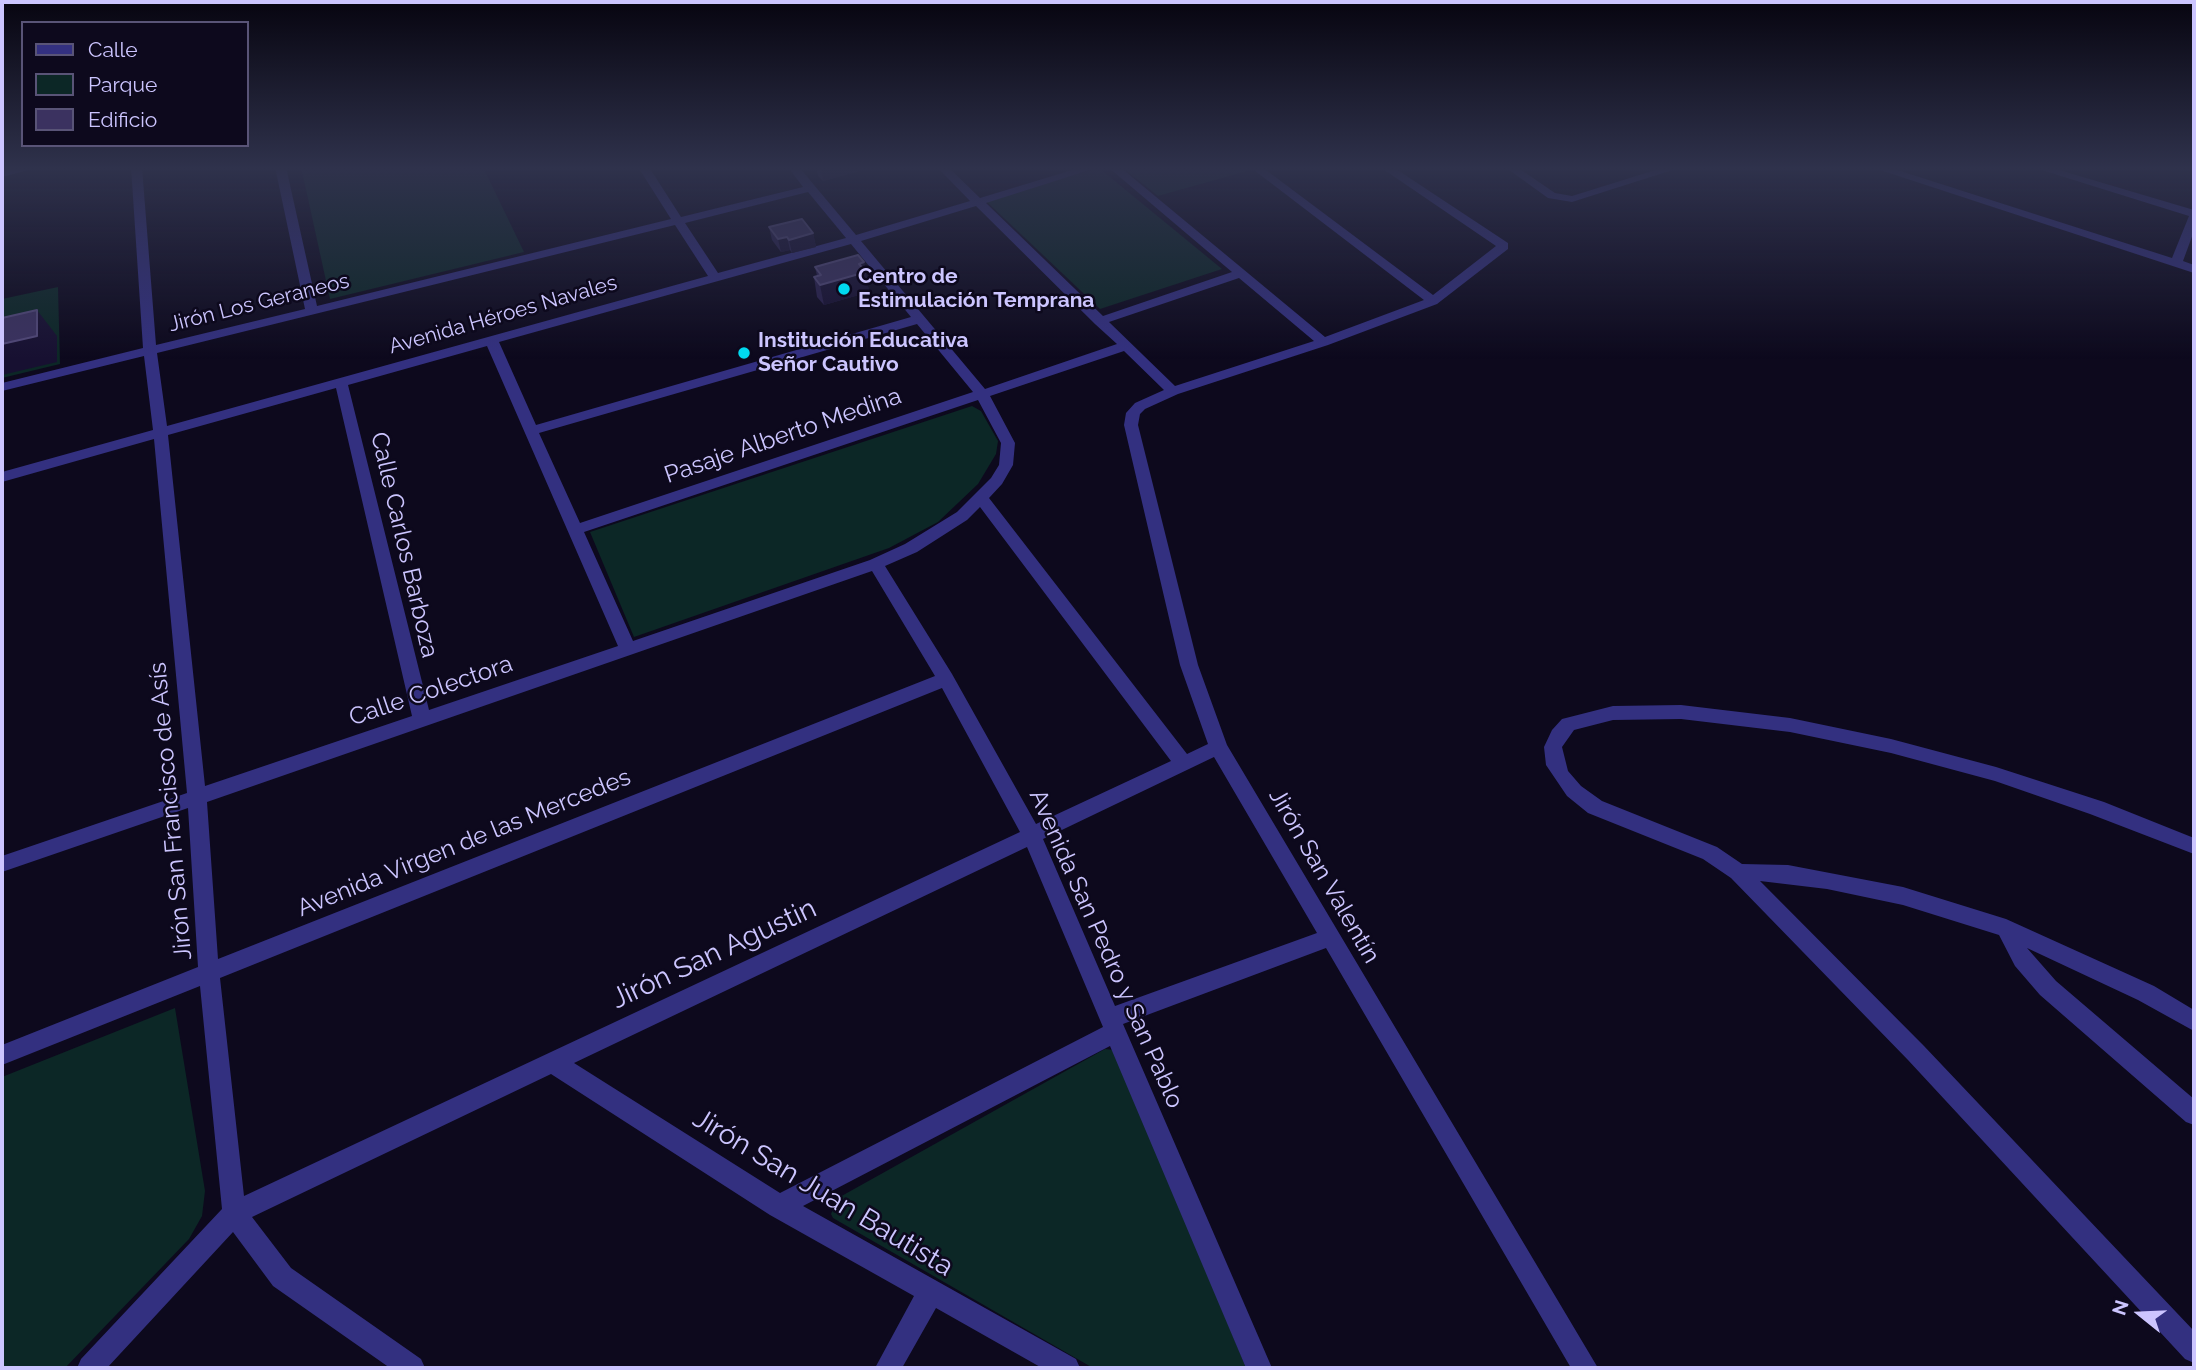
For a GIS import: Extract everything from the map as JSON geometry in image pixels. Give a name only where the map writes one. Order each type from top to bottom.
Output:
[{"type":"street","name":"Jirón San Francisco de Asís","points":[[141,231],[150,351],[162,432],[197,797],[209,974],[234,1213]]},
{"type":"street","points":[[294,231],[312,312]]},
{"type":"street","name":"Jirón Los Geraneos","points":[[2,387],[638,231]]},
{"type":"street","points":[[684,231],[715,278]]},
{"type":"street","points":[[847,231],[982,394]]},
{"type":"street","name":"Avenida Héroes Navales","points":[[2,477],[881,231]]},
{"type":"street","points":[[1008,231],[1173,391]]},
{"type":"street","points":[[1192,231],[1323,342]]},
{"type":"street","points":[[1340,231],[1433,301]]},
{"type":"street","name":"Jirón San Valentín","points":[[1481,231],[1504,246],[1433,301],[1323,342],[1173,391],[1140,406],[1133,413],[1131,425],[1189,665],[1218,747],[1585,1368]]},
{"type":"street","points":[[2078,231],[2194,269]]},
{"type":"street","points":[[2176,262],[2188,231]]},
{"type":"street","points":[[1100,321],[1242,272]]},
{"type":"street","points":[[531,431],[919,319]]},
{"type":"street","points":[[491,340],[628,649]]},
{"type":"street","name":"Pasaje Alberto Medina","points":[[575,530],[1126,346]]},
{"type":"street","name":"Calle Carlos Barboza","points":[[341,382],[422,719]]},
{"type":"street","name":"Calle Colectora","points":[[2,864],[876,564],[940,531],[962,516],[997,481],[1009,454],[1008,443],[982,394]]},
{"type":"street","points":[[981,498],[1184,764]]},
{"type":"street","name":"Avenida San Pedro y San Pablo","points":[[876,564],[946,679],[1031,834],[1259,1368]]},
{"type":"street","name":"Avenida Virgen de las Mercedes","points":[[2,1055],[946,679]]},
{"type":"street","points":[[2194,846],[2097,808],[1996,774],[1891,746],[1790,725],[1717,715],[1647,711],[1588,718],[1568,724],[1558,735],[1553,747],[1555,765],[1574,791],[1595,807],[1710,853],[1738,872],[1916,1053],[2194,1350]]},
{"type":"street","name":"Jirón San Agustin","points":[[234,1213],[1218,747]]},
{"type":"street","points":[[1738,872],[1788,874],[1827,880],[1903,896],[2006,928],[2110,976],[2194,1021]]},
{"type":"street","points":[[2006,928],[2022,959],[2048,988],[2194,1114]]},
{"type":"street","points":[[779,1206],[1112,1025],[1330,937]]},
{"type":"street","name":"Jirón San Juan Bautista","points":[[552,1062],[779,1206],[1067,1368]]},
{"type":"street","points":[[90,1368],[234,1213],[282,1277],[412,1368]]},
{"type":"street","points":[[888,1368],[930,1293]]},
{"type":"green space","points":[[315,231],[514,231],[524,252],[330,299]]},
{"type":"green space","points":[[1018,231],[1176,231],[1222,269],[1100,309]]},
{"type":"green space","points":[[58,287],[60,364],[2,378],[2,299]]},
{"type":"green space","points":[[972,406],[981,411],[998,441],[996,454],[978,484],[938,522],[889,548],[634,637],[590,532]]},
{"type":"green space","points":[[175,1008],[205,1191],[202,1216],[189,1239],[65,1368],[2,1368],[2,1077]]},
{"type":"green space","points":[[1105,1049],[1114,1050],[1119,1055],[1246,1368],[1093,1368],[833,1218],[831,1214],[838,1198]]},
{"type":"building","points":[[772,231],[813,233],[789,240],[787,237],[778,239]]},
{"type":"building","points":[[858,255],[864,262],[859,264],[866,272],[820,285],[814,277],[821,275],[815,267]]},
{"type":"building","points":[[37,310],[37,336],[2,344],[2,318]]},
{"type":"place","name":"Centro de Estimulación Temprana","points":[[844,289]]},
{"type":"place","name":"Institución Educativa Señor Cautivo","points":[[744,353]]}]
